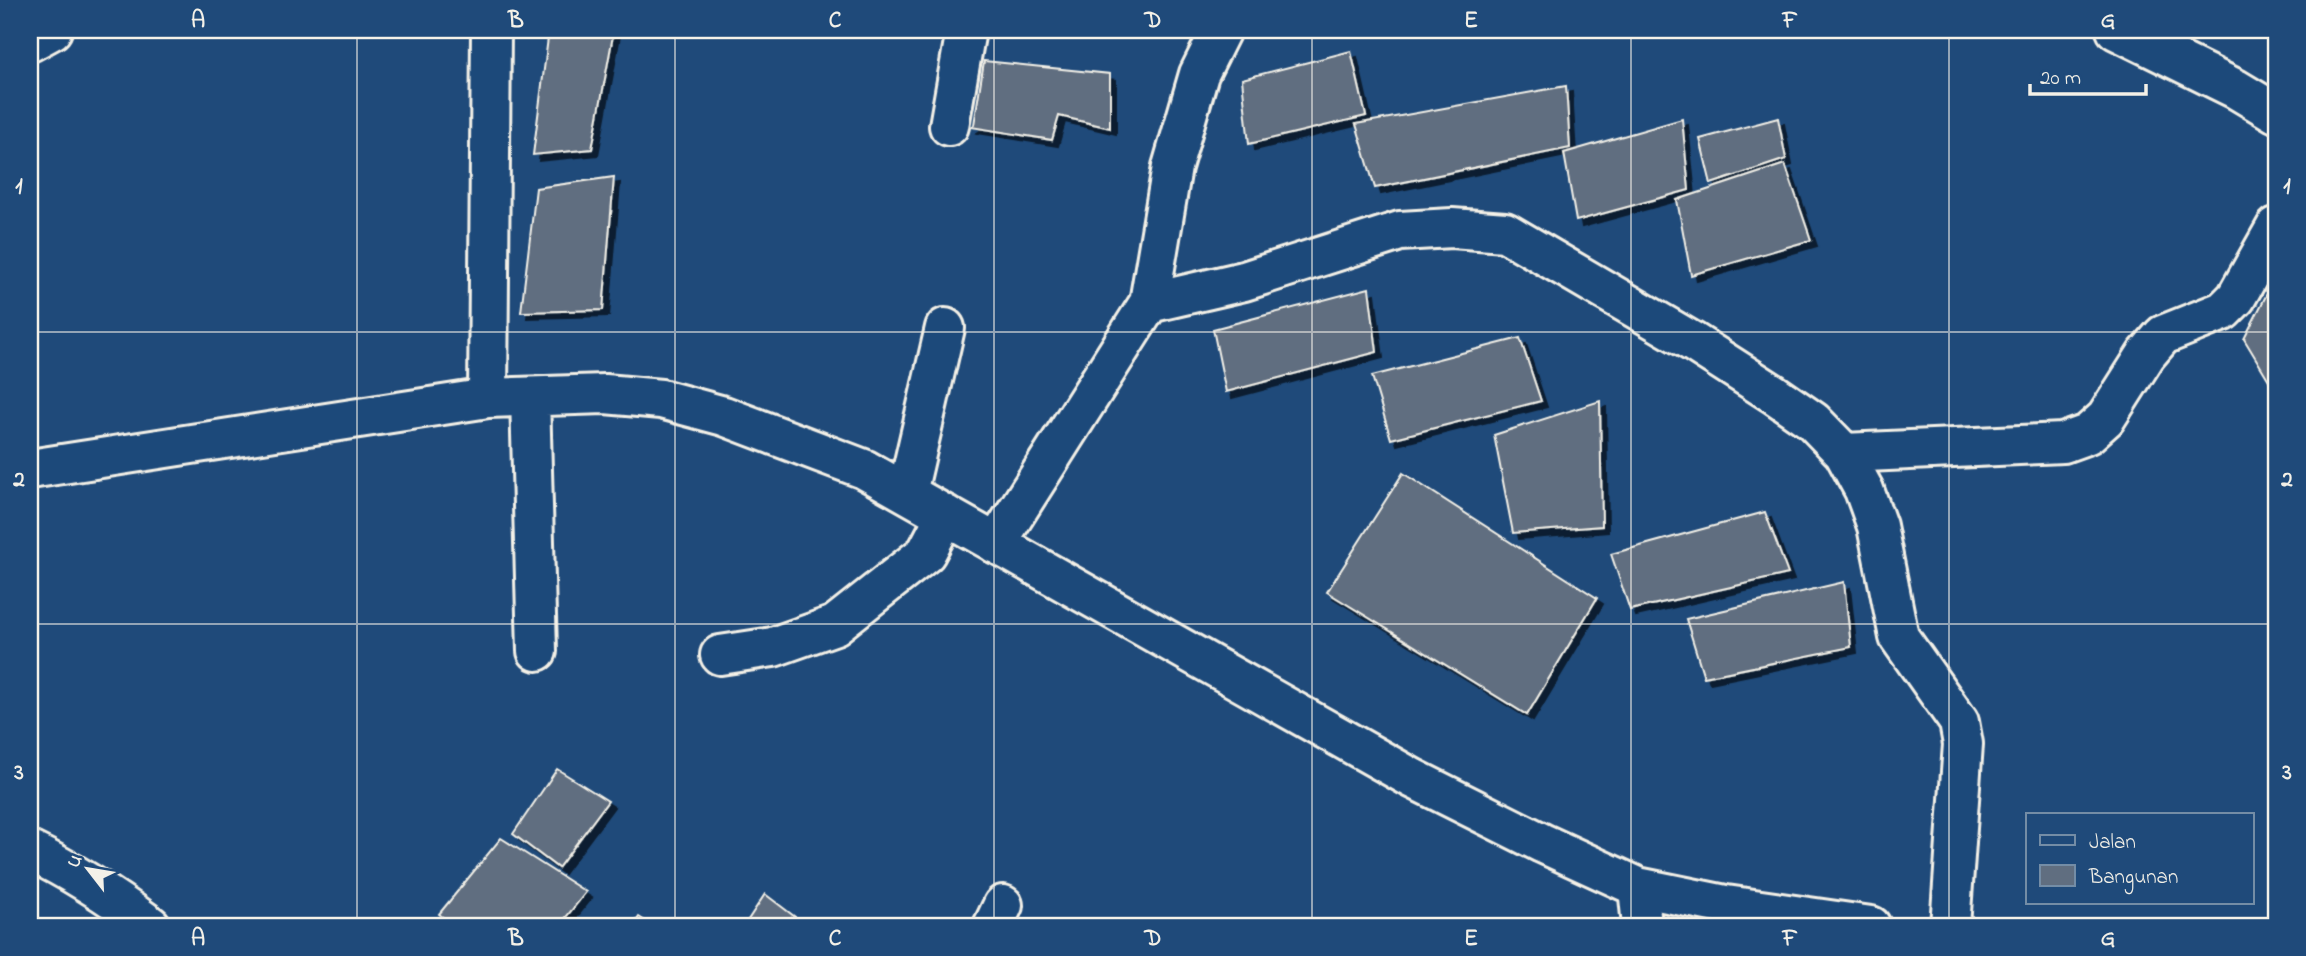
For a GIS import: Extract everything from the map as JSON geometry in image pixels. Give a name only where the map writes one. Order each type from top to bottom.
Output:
[{"type":"street","points":[[30,42],[51,30]]},
{"type":"street","points":[[488,398],[491,30]]},
{"type":"street","points":[[949,126],[966,30]]},
{"type":"street","points":[[996,544],[1149,303],[1172,167],[1199,74],[1221,30]]},
{"type":"street","points":[[2116,30],[2236,89],[2276,113]]},
{"type":"street","points":[[1844,453],[2063,443],[2088,434],[2106,418],[2146,355],[2163,335],[2223,310],[2236,298],[2276,227]]},
{"type":"street","points":[[1149,303],[1244,281],[1400,230],[1452,228],[1505,232],[1693,342],[1813,421],[1844,453],[1864,490],[1877,526],[1899,637],[1959,722],[1962,744],[1950,926]]},
{"type":"street","points":[[907,493],[945,328]]},
{"type":"street","points":[[30,470],[488,398],[605,394],[661,399],[724,416],[864,468],[1412,778],[1638,887],[1726,905],[1871,926]]},
{"type":"street","points":[[530,397],[537,651]]},
{"type":"street","points":[[720,655],[773,647],[835,625],[926,553],[946,515]]},
{"type":"street","points":[[30,851],[67,869],[151,926]]},
{"type":"street","points":[[1638,887],[1642,926]]},
{"type":"building","points":[[549,30],[614,30],[592,149],[533,155]]},
{"type":"building","points":[[1351,51],[1366,116],[1249,144],[1242,79]]},
{"type":"building","points":[[984,61],[1110,74],[1110,128],[1059,116],[1052,140],[971,127],[974,125]]},
{"type":"building","points":[[1566,86],[1570,148],[1375,188],[1356,124]]},
{"type":"building","points":[[1778,118],[1786,159],[1711,184],[1700,139]]},
{"type":"building","points":[[1682,119],[1689,190],[1576,221],[1564,153]]},
{"type":"building","points":[[1785,164],[1811,240],[1691,275],[1677,200]]},
{"type":"building","points":[[614,177],[603,310],[521,312],[536,188]]},
{"type":"building","points":[[2276,276],[2276,392],[2244,339]]},
{"type":"building","points":[[1369,288],[1377,352],[1226,392],[1213,329]]},
{"type":"building","points":[[1520,338],[1541,401],[1391,439],[1372,376]]},
{"type":"building","points":[[1600,401],[1602,526],[1513,533],[1494,435]]},
{"type":"building","points":[[1403,473],[1597,598],[1527,715],[1327,592]]},
{"type":"building","points":[[1765,512],[1788,574],[1630,610],[1611,554]]},
{"type":"building","points":[[1844,582],[1851,647],[1704,677],[1686,619]]},
{"type":"building","points":[[557,769],[608,801],[558,868],[513,834]]},
{"type":"building","points":[[501,838],[586,892],[559,926],[453,926],[439,914]]},
{"type":"building","points":[[765,894],[807,926],[744,926]]},
{"type":"building","points":[[639,917],[653,926],[633,926]]}]
